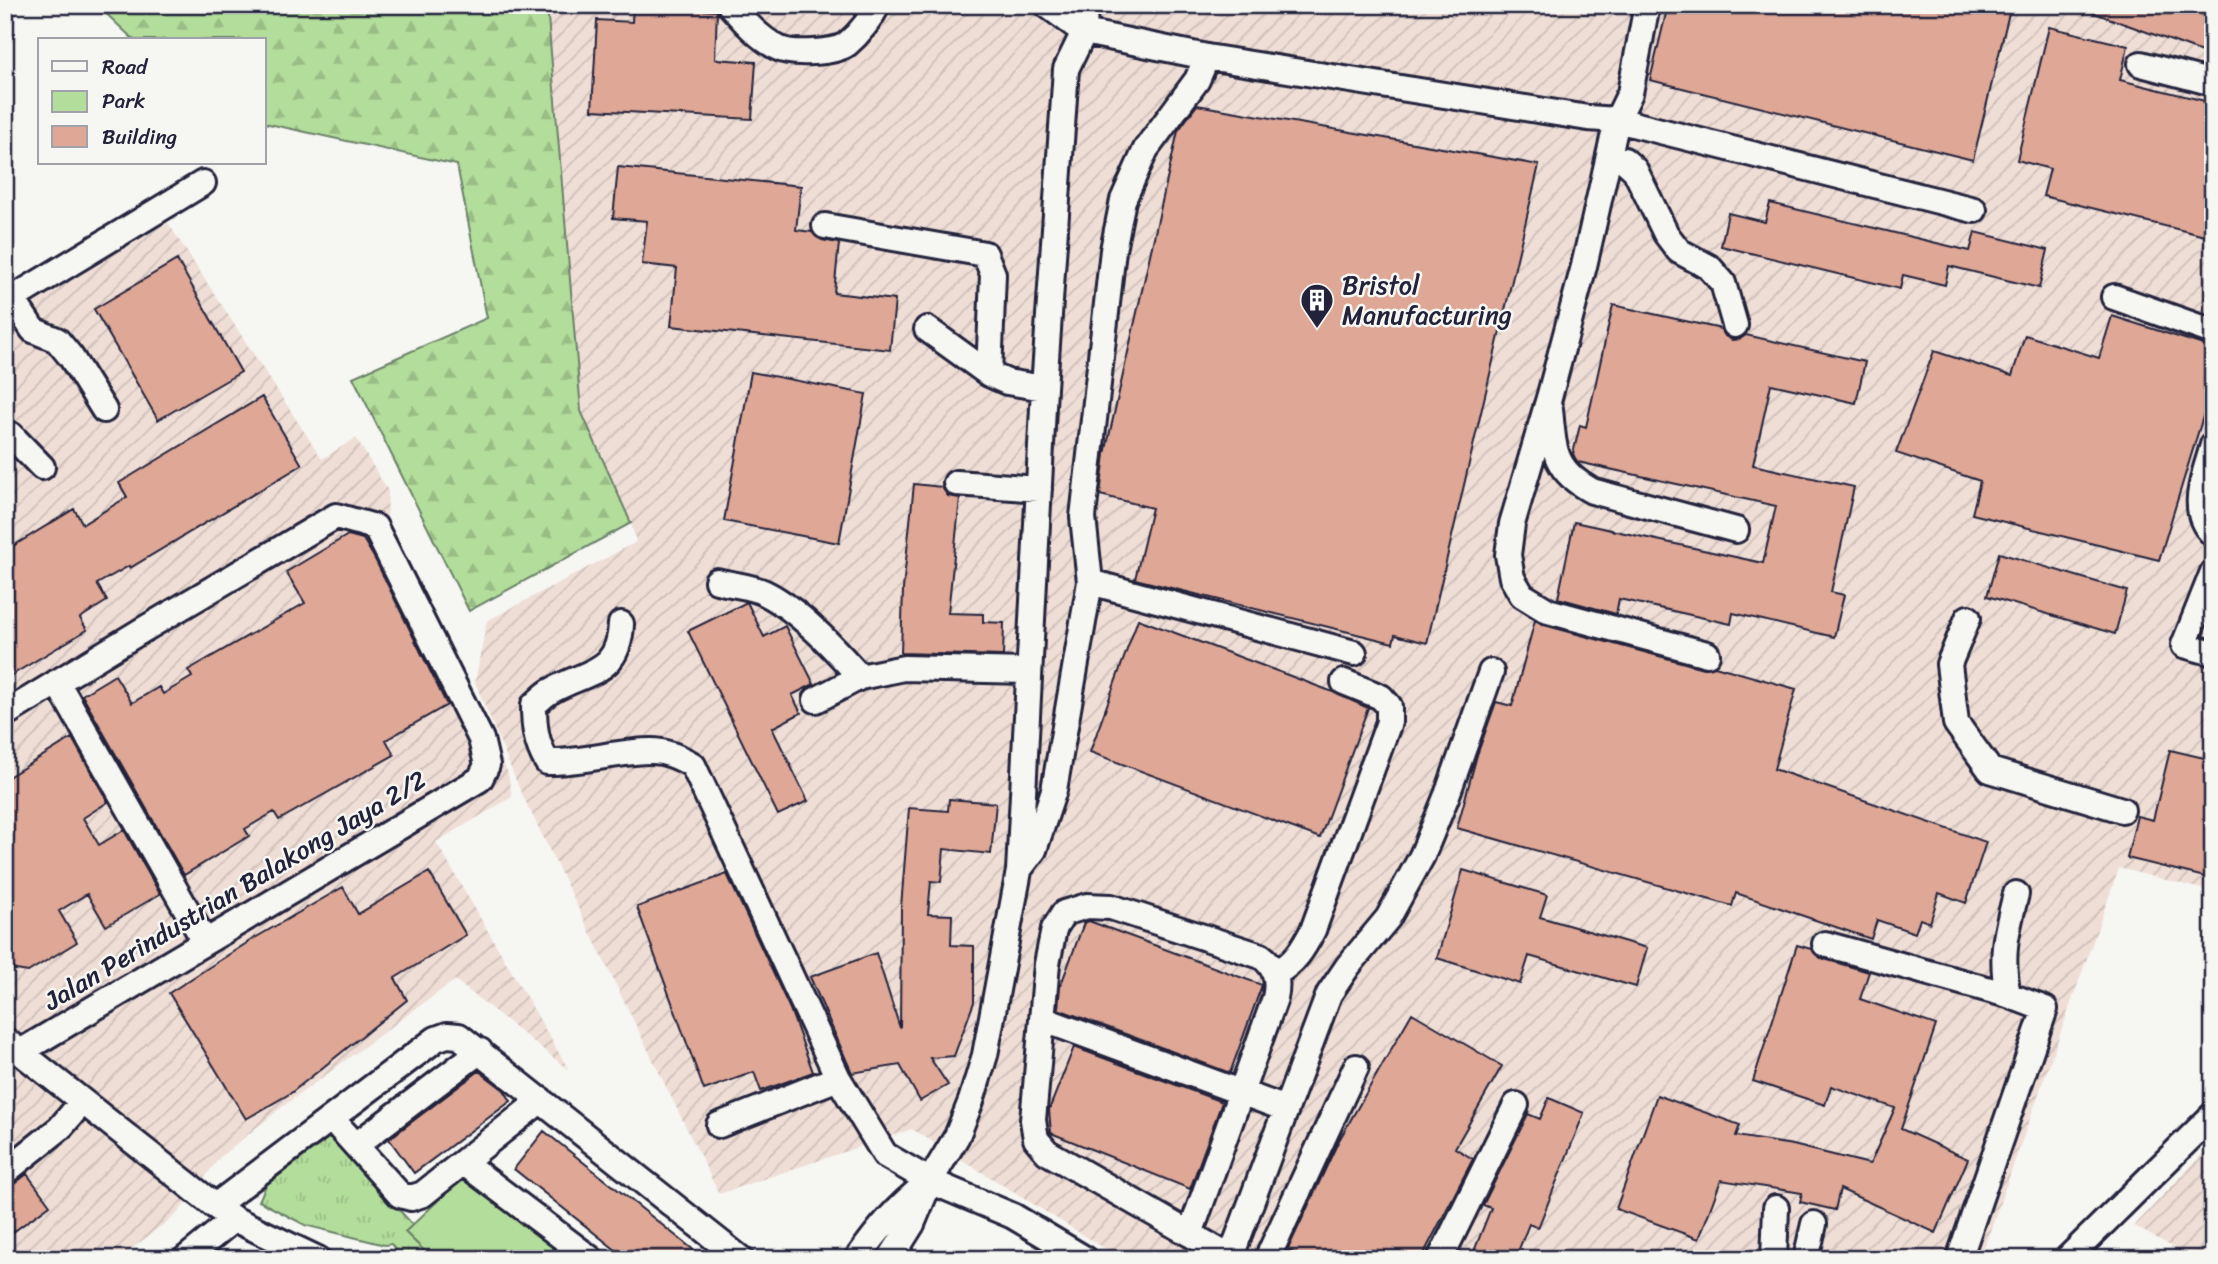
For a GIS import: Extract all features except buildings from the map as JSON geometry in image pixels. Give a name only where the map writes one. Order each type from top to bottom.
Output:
[{"type":"street","points":[[730,5],[754,32],[781,50],[813,53],[846,45],[872,16],[877,5]]},
{"type":"street","points":[[1047,5],[1084,32],[1207,57],[1574,116],[1617,120],[1974,210]]},
{"type":"street","points":[[890,1259],[912,1224],[930,1181],[957,1136],[971,1101],[985,1055],[1019,871],[1044,388],[1066,69],[1084,32],[1085,5]]},
{"type":"street","points":[[1647,5],[1630,93],[1617,120],[1584,267],[1512,524],[1508,555],[1512,578],[1522,595],[1548,611],[1707,654]]},
{"type":"street","points":[[1019,871],[1034,850],[1054,790],[1082,635],[1090,582],[1083,517],[1113,250],[1124,200],[1146,149],[1197,80],[1207,57]]},
{"type":"street","points":[[2141,64],[2213,83]]},
{"type":"street","points":[[1610,155],[1624,160],[1636,170],[1666,234],[1679,251],[1709,267],[1723,283],[1735,325]]},
{"type":"street","points":[[104,410],[71,357],[57,340],[33,330],[9,301],[203,183]]},
{"type":"street","points":[[825,226],[985,254],[993,274],[989,374]]},
{"type":"street","points":[[2114,297],[2213,332]]},
{"type":"street","points":[[927,329],[989,374],[1007,382],[1044,388]]},
{"type":"street","points":[[1549,398],[1553,440],[1559,464],[1573,481],[1592,491],[1736,530]]},
{"type":"street","points":[[5,433],[11,435],[43,467]]},
{"type":"street","points":[[2213,445],[2199,498],[2201,518],[2213,534]]},
{"type":"street","points":[[956,483],[1039,489]]},
{"type":"street","name":"Jalan Perindustrian Balakong Jaya 2/2","points":[[13,1046],[205,942],[480,779],[487,765],[481,739],[375,527],[335,516],[57,682]]},
{"type":"street","points":[[2213,572],[2184,645],[2213,653]]},
{"type":"street","points":[[717,581],[764,593],[803,621],[838,652],[860,677]]},
{"type":"street","points":[[1090,582],[1354,653]]},
{"type":"street","points":[[1969,618],[1949,664],[1956,723],[1990,771],[2122,810]]},
{"type":"street","points":[[621,624],[621,640],[606,665],[590,675],[551,691],[534,705],[534,726],[539,747],[547,762],[568,762],[653,751],[678,756],[693,765],[838,1078],[885,1155],[930,1181],[1013,1216],[1085,1259]]},
{"type":"street","points":[[816,700],[860,677],[904,668],[1028,671]]},
{"type":"street","points":[[1190,1234],[1275,998],[1276,973],[1261,956],[1111,907],[1087,906],[1064,913],[1054,929],[1047,964],[1033,1120],[1036,1139],[1047,1152],[1230,1258],[1329,995],[1348,966],[1388,918],[1422,856],[1492,672]]},
{"type":"street","points":[[5,715],[57,682],[205,942]]},
{"type":"street","points":[[1276,973],[1302,952],[1313,930],[1389,722],[1389,706],[1381,697],[1343,682]]},
{"type":"street","points":[[2008,995],[2003,946],[2016,894]]},
{"type":"street","points":[[1825,944],[2008,995],[2045,1009],[1959,1259]]},
{"type":"street","points":[[1042,1020],[1286,1109]]},
{"type":"street","points":[[185,1259],[225,1212],[332,1119],[436,1040],[447,1035],[459,1036],[480,1051],[741,1259]]},
{"type":"street","points":[[13,1046],[225,1212],[318,1259]]},
{"type":"street","points":[[356,1145],[480,1051]]},
{"type":"street","points":[[1267,1259],[1356,1067]]},
{"type":"street","points":[[719,1125],[838,1078]]},
{"type":"street","points":[[332,1119],[400,1195],[411,1198],[424,1194],[541,1100]]},
{"type":"street","points":[[5,1172],[60,1128],[82,1102]]},
{"type":"street","points":[[1440,1259],[1516,1105]]},
{"type":"street","points":[[2067,1259],[2213,1115]]},
{"type":"street","points":[[464,1163],[591,1259]]},
{"type":"street","points":[[857,1259],[897,1207],[930,1181]]},
{"type":"street","points":[[1774,1259],[1776,1208]]},
{"type":"street","points":[[1806,1259],[1814,1224]]},
{"type":"shaded area","points":[[547,5],[2213,5],[2213,892],[2119,868],[1980,1259],[1122,1259],[912,1129],[719,1194],[520,790],[475,682],[487,621],[636,542],[631,523],[581,411]]},
{"type":"shaded area","points":[[155,203],[322,459],[356,438],[388,491],[387,519],[508,773],[512,797],[436,842],[569,1070],[455,980],[282,1107],[220,1157],[177,1214],[118,1259],[5,1259],[5,286]]},
{"type":"shaded area","points":[[2213,1143],[2213,1259],[2195,1259],[2134,1226]]},
{"type":"green space","points":[[97,5],[547,5],[581,411],[631,523],[469,611],[353,377],[487,318],[457,165],[266,123],[266,38],[132,38]]},
{"type":"green space","points":[[327,1131],[413,1225],[405,1232],[433,1259],[402,1259],[391,1244],[385,1245],[305,1225],[259,1201],[266,1185]]},
{"type":"green space","points":[[467,1173],[574,1259],[433,1259],[405,1232]]},
{"type":"place","name":"Bristol Manufacturing","points":[[1317,330]]}]
